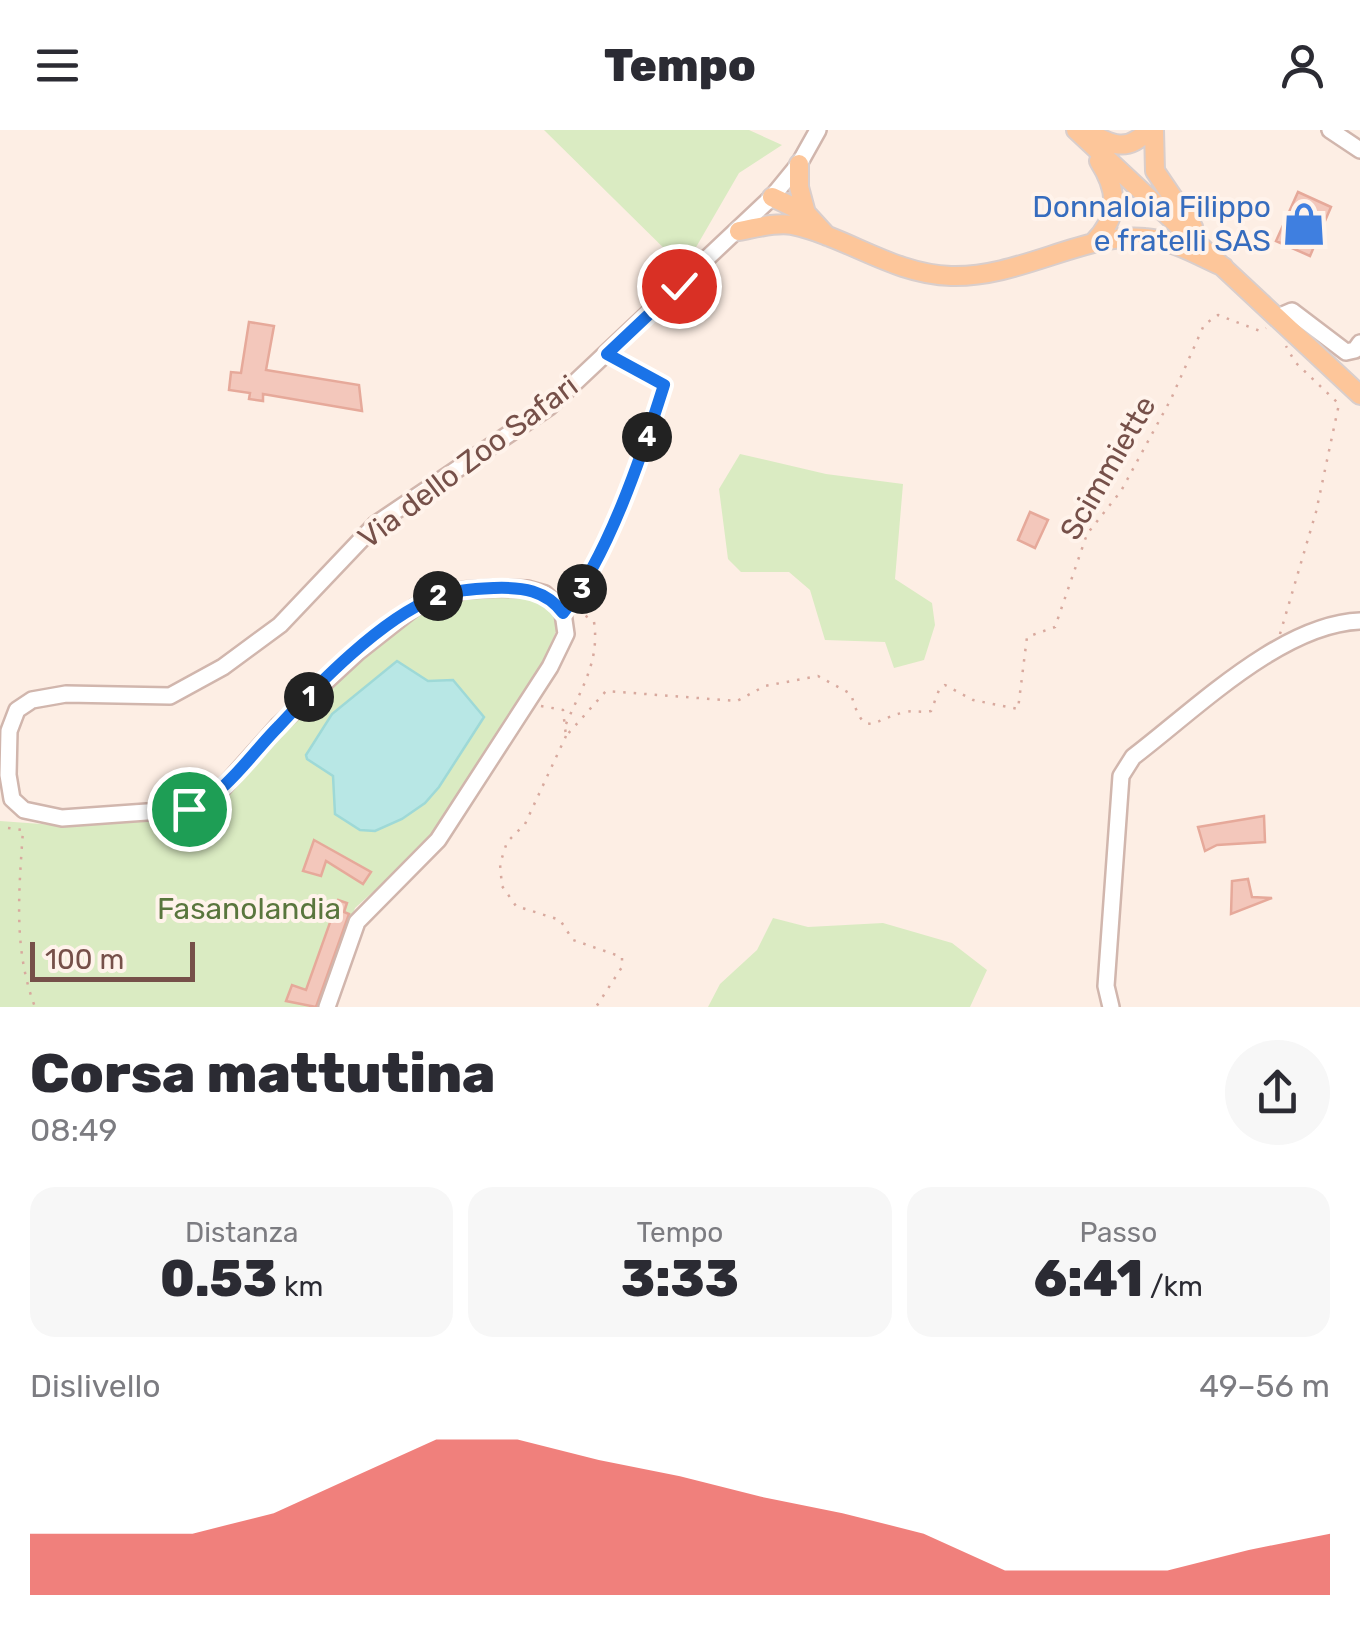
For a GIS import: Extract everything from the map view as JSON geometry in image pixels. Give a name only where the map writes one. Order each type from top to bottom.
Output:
[{"type":"main road","points":[[1082,133],[1122,146],[1132,144],[1151,130]]},
{"type":"main road","points":[[1151,130],[1155,171],[1166,192],[1224,268]]},
{"type":"main road","points":[[1082,133],[1111,180],[1116,202],[1109,227],[1092,244]]},
{"type":"main road","points":[[1082,133],[1360,396]]},
{"type":"main road","points":[[799,164],[799,187],[806,213]]},
{"type":"main road","points":[[772,197],[788,201],[806,213],[828,238]]},
{"type":"main road","points":[[772,197],[789,224]]},
{"type":"main road","points":[[739,231],[789,224],[897,268],[952,276],[1014,270],[1092,244],[1147,238],[1177,246],[1224,268]]},
{"type":"street","name":"Via dello Zoo Safari","points":[[18,710],[32,700],[66,694],[170,696],[201,680],[280,625],[376,524],[519,430],[607,354],[772,197],[799,164],[818,130]]},
{"type":"street","points":[[1330,130],[1360,150]]},
{"type":"street","points":[[1283,322],[1292,311],[1346,352],[1356,350],[1360,343]]},
{"type":"street","points":[[18,710],[9,730],[8,775],[12,798],[24,810],[62,818],[189,809],[220,791],[302,703],[415,607],[464,590],[527,589],[545,594],[566,609],[562,647],[438,840],[357,922],[327,1007]]},
{"type":"street","points":[[1111,1007],[1106,986],[1121,776],[1133,758],[1282,644],[1332,622],[1360,622]]},
{"type":"street","points":[[0,765],[2,731],[18,710]]},
{"type":"path","name":"Scimmiette","points":[[566,736],[606,691],[645,692],[702,702],[736,701],[765,686],[818,676],[851,694],[857,716],[863,723],[874,725],[902,712],[931,711],[939,690],[946,685],[973,700],[1018,709],[1028,637],[1055,627],[1087,534],[1120,491],[1171,399],[1204,325],[1218,315],[1260,331],[1283,322]]},
{"type":"path","points":[[1282,644],[1284,613],[1316,512],[1339,404],[1295,362],[1283,340],[1283,322]]},
{"type":"path","points":[[607,354],[670,389]]},
{"type":"path","points":[[566,724],[594,661],[597,643],[594,622],[566,609],[580,592],[614,516],[664,385]]},
{"type":"path","points":[[526,703],[563,710],[566,736],[525,824],[507,842],[499,874],[507,897],[516,906],[560,920],[573,940],[622,957],[622,967],[596,1007]]},
{"type":"path","points":[[8,828],[24,830],[19,897],[22,971],[35,1007]]},
{"type":"green space","points":[[544,130],[749,130],[782,145],[739,173],[684,268]]},
{"type":"green space","points":[[740,454],[826,474],[903,484],[895,579],[932,603],[935,625],[924,660],[894,668],[885,642],[825,640],[810,590],[789,572],[741,572],[728,559],[719,489]]},
{"type":"green space","name":"Fasanolandia","points":[[526,594],[550,607],[558,627],[543,661],[433,838],[355,908],[320,1007],[0,1007],[0,821],[55,825],[226,813],[225,799],[286,725],[382,639],[422,610],[471,595]]},
{"type":"green space","points":[[773,918],[808,927],[883,923],[952,943],[987,970],[970,1007],[708,1007],[720,984],[757,950]]},
{"type":"water","points":[[397,661],[428,681],[453,680],[484,717],[425,803],[375,831],[360,830],[335,814],[333,776],[306,755],[332,714]]},
{"type":"building","name":"Donnaloia Filippo e fratelli SAS","points":[[1298,192],[1331,207],[1310,256],[1276,241]]},
{"type":"building","points":[[249,322],[274,326],[266,370],[359,385],[362,411],[263,394],[263,401],[249,399],[250,393],[229,390],[231,372],[241,373]]},
{"type":"building","points":[[1030,512],[1048,520],[1035,548],[1018,540]]},
{"type":"building","points":[[1264,816],[1265,842],[1217,845],[1205,851],[1198,827]]},
{"type":"building","points":[[314,840],[371,872],[363,884],[326,861],[321,876],[303,871]]},
{"type":"building","points":[[1248,879],[1252,897],[1272,898],[1231,914],[1232,881]]},
{"type":"building","points":[[338,900],[347,903],[344,912],[349,914],[316,1007],[286,1001],[292,985],[306,990]]},
{"type":"place","name":"Donnaloia Filippo e fratelli SAS","points":[[1304,224]]},
{"type":"route","points":[[189,809],[220,791],[280,725],[390,624],[415,607],[464,590],[527,589],[545,594],[563,613],[580,592],[614,516],[664,385],[607,354],[679,286]]}]
